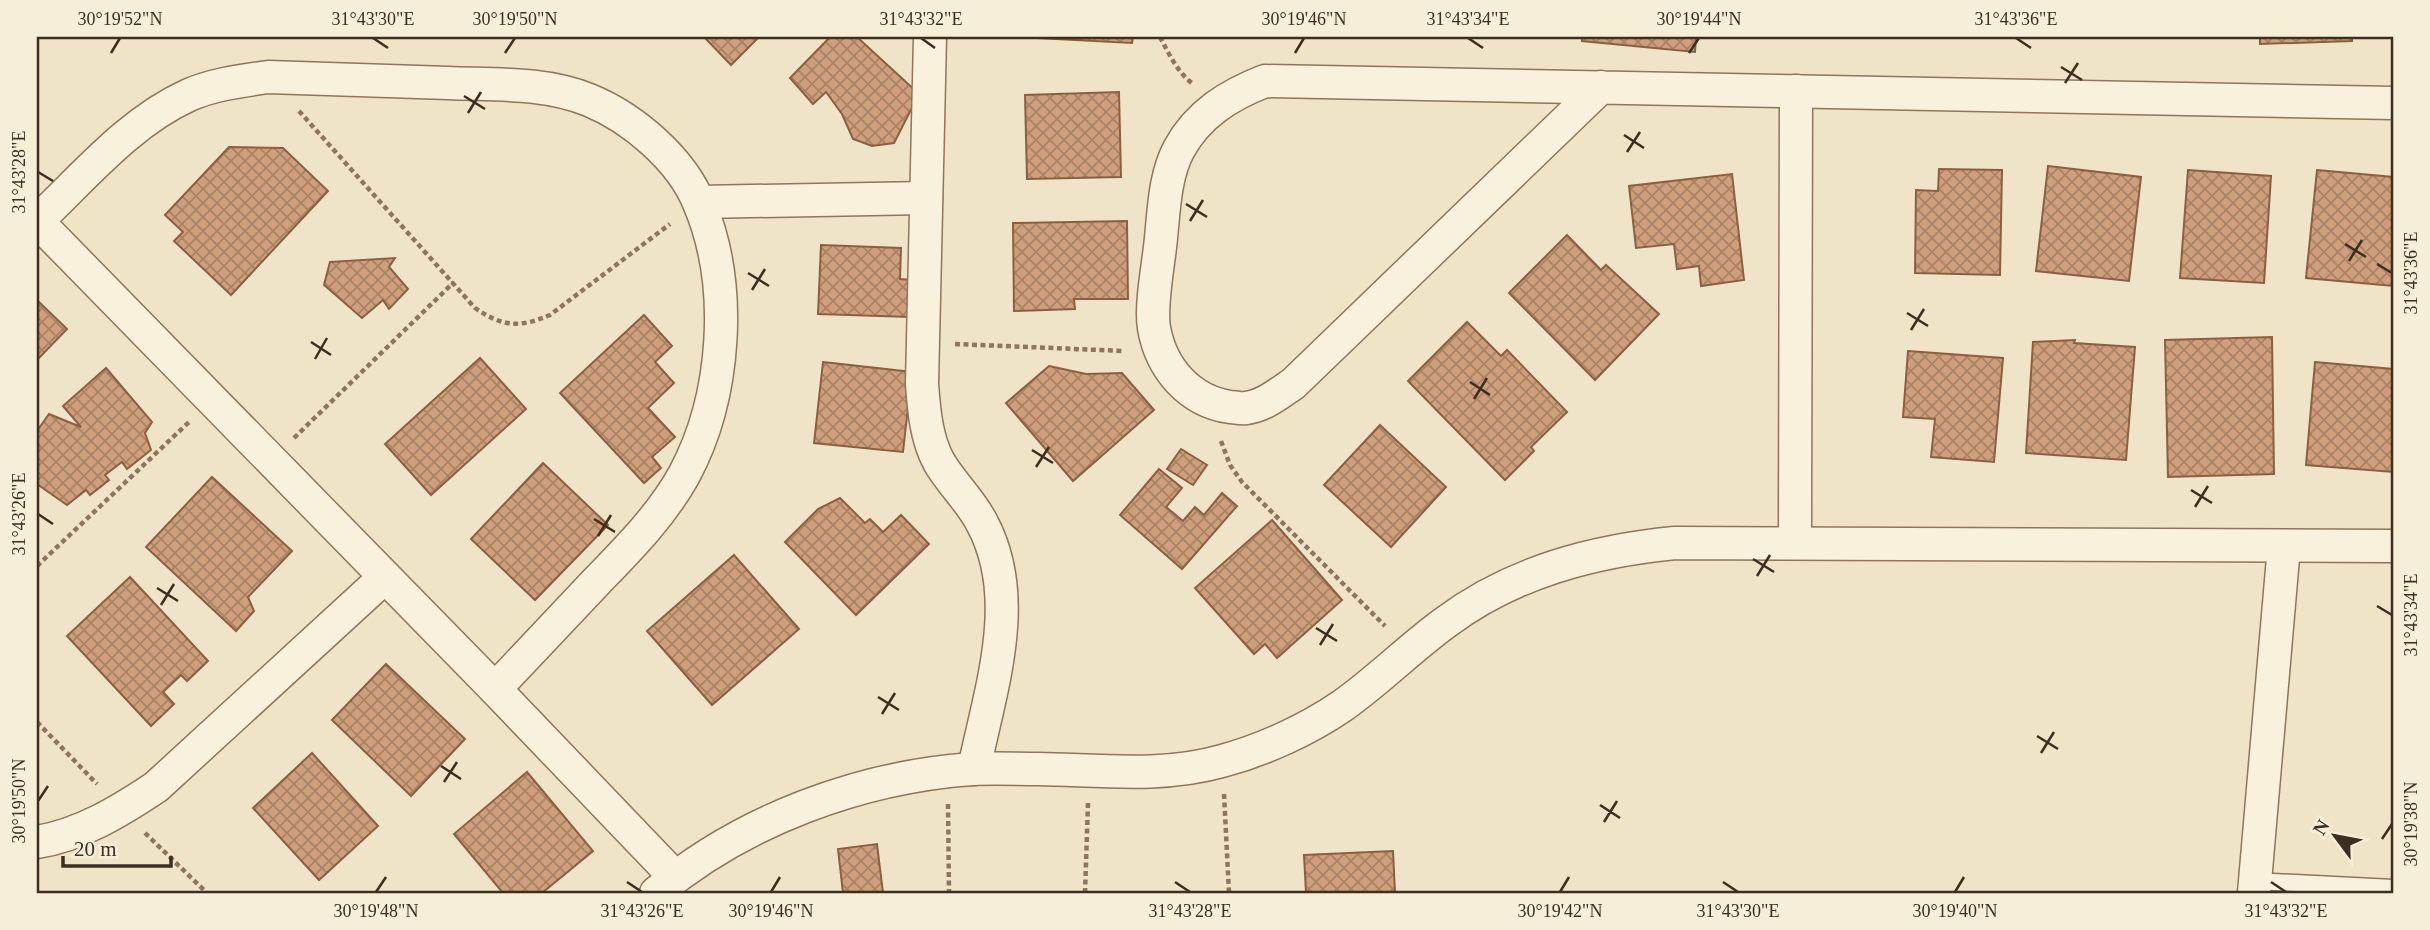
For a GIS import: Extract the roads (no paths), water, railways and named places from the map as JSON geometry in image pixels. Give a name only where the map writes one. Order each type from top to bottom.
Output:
[{"type":"street","points":[[930,37],[922,384],[925,424],[939,461],[982,523],[998,563],[1003,606],[998,649],[961,770]]},
{"type":"street","points":[[495,689],[654,522],[684,474],[706,422],[718,367],[721,311],[715,255],[699,202],[671,158],[634,124],[589,100],[540,87],[268,77],[229,82],[191,94],[155,113],[124,138],[37,221],[495,689],[666,885],[747,832],[826,798],[909,777],[961,770],[1178,770],[1222,761],[1293,733],[1332,712],[1377,680],[1448,620],[1489,595],[1533,574],[1579,558],[1627,548],[1675,543],[2393,546]]},
{"type":"street","points":[[1601,87],[1293,384],[1268,400],[1245,408],[1219,405],[1194,394],[1174,376],[1160,352],[1154,325],[1168,179],[1178,150],[1196,125],[1218,103],[1265,81],[1601,87],[2393,103]]},
{"type":"street","points":[[1795,543],[1796,91]]},
{"type":"street","points":[[699,202],[926,198]]},
{"type":"street","points":[[2255,887],[2284,546]]},
{"type":"street","points":[[37,842],[84,828],[122,810],[156,787],[385,577]]},
{"type":"lane","points":[[2255,887],[2393,888]]}]
